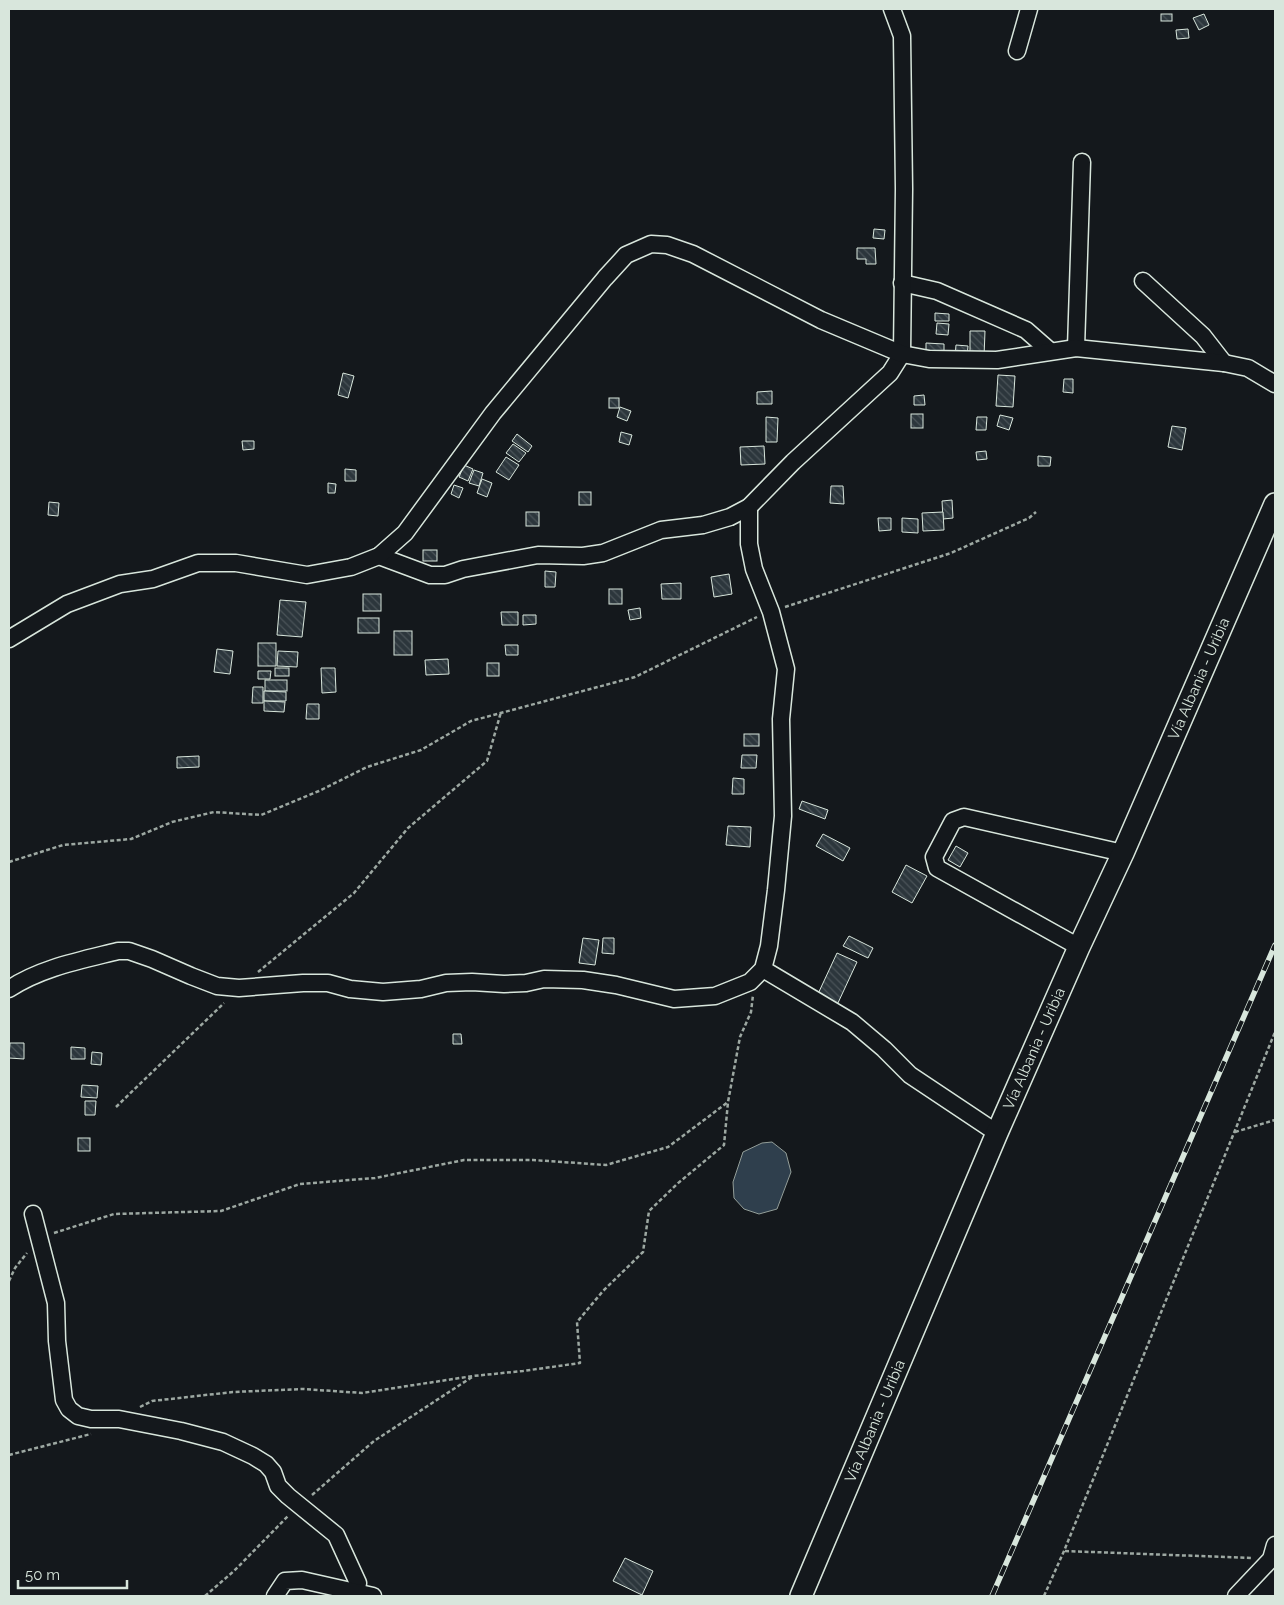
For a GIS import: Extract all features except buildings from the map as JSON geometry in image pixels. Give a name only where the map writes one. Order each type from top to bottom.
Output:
[{"type":"main road","name":"Vía Albania - Uribia","points":[[801,1596],[997,1133],[1079,946],[1123,853],[1275,504]]},
{"type":"street","points":[[379,556],[430,575],[445,576],[463,569],[538,555],[583,556],[603,553],[661,530],[703,525],[730,517],[748,507],[793,462],[890,373],[902,354],[904,189],[902,36],[892,9]]},
{"type":"street","points":[[1017,52],[1029,9]]},
{"type":"street","points":[[1076,348],[1082,162]]},
{"type":"street","points":[[9,639],[67,604],[120,584],[154,579],[198,563],[236,563],[307,576],[351,566],[379,556],[405,532],[493,413],[605,278],[626,255],[651,244],[667,245],[693,254],[821,320],[902,354],[929,359],[997,360],[1076,348],[1248,368],[1275,384]]},
{"type":"street","points":[[1144,281],[1203,336],[1224,364]]},
{"type":"street","points":[[902,283],[938,291],[1026,330],[1050,351]]},
{"type":"street","points":[[9,988],[43,972],[118,951],[129,951],[152,959],[217,986],[240,988],[328,983],[384,992],[421,989],[446,984],[472,982],[526,983],[544,979],[583,980],[616,985],[674,999],[714,996],[750,982],[763,970],[769,946],[783,816],[781,719],[786,669],[771,612],[754,569],[748,544],[748,507]]},
{"type":"street","points":[[1079,946],[938,868],[934,857],[953,821],[964,817],[1123,853]]},
{"type":"street","points":[[763,970],[852,1022],[884,1049],[910,1075],[997,1133]]},
{"type":"street","points":[[33,1214],[56,1304],[57,1341],[64,1400],[69,1409],[78,1416],[91,1419],[119,1419],[182,1431],[223,1442],[254,1456],[266,1464],[273,1472],[278,1486],[298,1506],[336,1535],[358,1583],[356,1592]]},
{"type":"street","points":[[1236,1596],[1274,1555]]},
{"type":"street","points":[[275,1596],[285,1581],[302,1580],[373,1596]]},
{"type":"path","points":[[9,862],[63,845],[131,839],[172,822],[214,812],[261,815],[319,791],[367,767],[421,750],[471,721],[635,677],[748,620],[951,553],[1029,518],[1036,512]]},
{"type":"path","points":[[116,1107],[240,988],[354,893],[408,828],[487,761],[501,712]]},
{"type":"path","points":[[119,1419],[152,1401],[233,1392],[303,1389],[362,1393],[473,1376],[523,1372],[580,1363],[577,1322],[603,1291],[643,1252],[649,1211],[676,1184],[724,1144],[728,1102],[740,1036],[751,1012],[754,999],[750,982]]},
{"type":"path","points":[[1044,1596],[1275,1032]]},
{"type":"path","points":[[9,1281],[15,1268],[39,1237],[114,1214],[221,1211],[300,1184],[375,1178],[464,1160],[533,1160],[606,1165],[668,1147],[728,1102]]},
{"type":"path","points":[[1234,1132],[1275,1120]]},
{"type":"path","points":[[205,1596],[234,1571],[298,1506],[374,1441],[473,1376]]},
{"type":"path","points":[[9,1455],[88,1436],[96,1431]]},
{"type":"path","points":[[1064,1551],[1274,1555]]},
{"type":"water","points":[[772,1142],[786,1153],[791,1172],[777,1209],[759,1214],[744,1209],[734,1198],[733,1182],[743,1152],[762,1143]]},
{"type":"railway","points":[[992,1596],[1275,945]]}]
